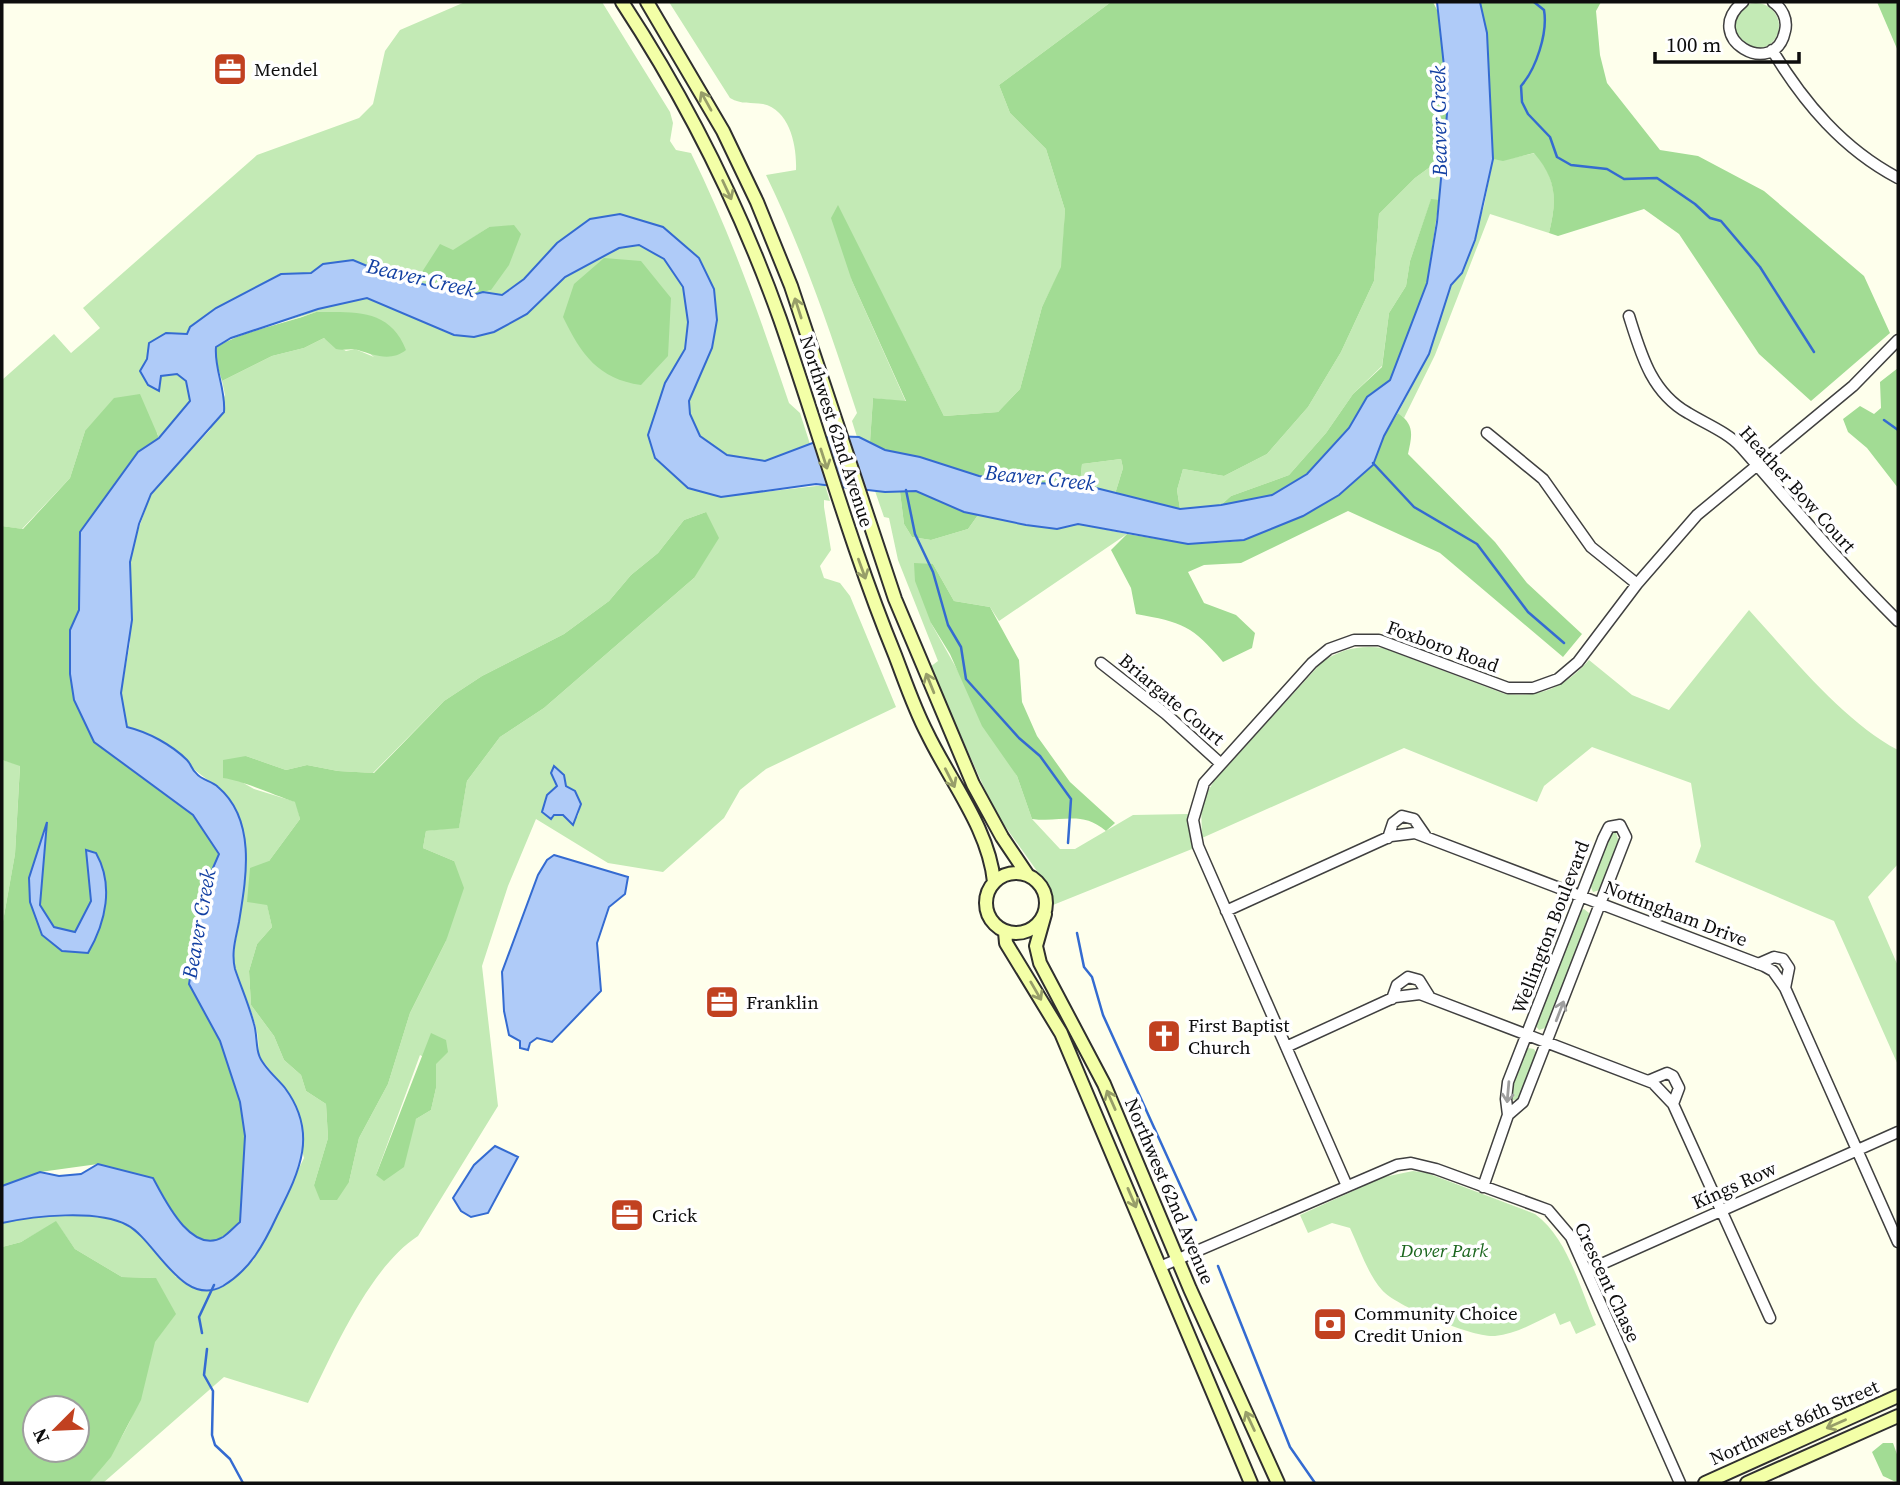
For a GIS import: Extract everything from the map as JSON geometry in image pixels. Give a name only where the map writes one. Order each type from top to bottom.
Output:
[{"type":"street","name":"Northwest 62nd Avenue","points":[[622,2],[692,116],[738,213],[780,319],[839,504],[925,730],[990,851],[994,881]]},
{"type":"street","name":"Northwest 62nd Avenue","points":[[648,2],[723,131],[757,202],[791,286],[895,599],[973,784],[1002,837],[1027,874]]},
{"type":"street","points":[[1743,2],[1732,14],[1732,37],[1749,52],[1772,50],[1783,39],[1786,25],[1782,11],[1773,2]]},
{"type":"street","points":[[1772,50],[1797,90],[1832,131],[1853,149],[1898,178]]},
{"type":"street","name":"Heather Bow Court","points":[[1629,316],[1646,366],[1662,392],[1684,411],[1736,441],[1755,467],[1833,556],[1898,621]]},
{"type":"street","name":"Foxboro Road","points":[[1347,1186],[1198,846],[1193,820],[1198,795],[1220,763],[1312,663],[1342,643],[1379,640],[1496,684],[1533,688],[1558,679],[1569,671],[1637,584],[1698,515],[1863,377],[1898,340]]},
{"type":"street","points":[[1487,433],[1543,479],[1591,547],[1637,584]]},
{"type":"street","name":"Briargate Court","points":[[1101,663],[1166,714],[1220,763]]},
{"type":"street","name":"Nottingham Drive","points":[[1388,838],[1393,822],[1402,816],[1414,819],[1425,835]]},
{"type":"street","name":"Wellington Boulevard","points":[[1483,1187],[1508,1115],[1506,1093],[1527,1034],[1607,830],[1620,825],[1626,832],[1626,837],[1548,1042],[1523,1102],[1508,1115]]},
{"type":"street","name":"Nottingham Drive","points":[[1226,911],[1388,838],[1405,833],[1425,835],[1773,971],[1785,988],[1898,1242]]},
{"type":"street","points":[[1015,872],[1027,874],[1044,891],[1045,914],[1028,931],[1017,934],[1005,932],[988,915],[987,892],[994,881],[1015,872]]},
{"type":"street","name":"Northwest 62nd Avenue","points":[[1045,914],[1036,946],[1040,963],[1104,1084],[1178,1259],[1278,1483]]},
{"type":"street","name":"Northwest 62nd Avenue","points":[[1005,932],[1013,954],[1061,1033],[1162,1266],[1251,1483]]},
{"type":"street","name":"Nottingham Drive","points":[[1758,964],[1774,957],[1783,959],[1789,968],[1785,988]]},
{"type":"street","points":[[1392,999],[1400,981],[1414,976],[1429,996]]},
{"type":"street","points":[[1286,1047],[1392,999],[1409,994],[1429,996],[1661,1088],[1672,1104],[1770,1318]]},
{"type":"street","points":[[1648,1081],[1667,1073],[1673,1076],[1679,1088],[1672,1104]]},
{"type":"street","name":"Kings Row","points":[[1587,1273],[1720,1210],[1898,1132]]},
{"type":"street","name":"Crescent Chase","points":[[1162,1266],[1384,1169],[1411,1163],[1436,1169],[1548,1210],[1564,1226],[1587,1273],[1680,1483]]},
{"type":"street","name":"Northwest 86th Street","points":[[1705,1483],[1898,1396]]},
{"type":"street","name":"Northwest 86th Street","points":[[1747,1483],[1898,1416]]},
{"type":"green space","points":[[465,2],[602,2],[670,112],[673,123],[670,141],[676,150],[691,153],[706,183],[744,276],[789,403],[800,413],[810,444],[765,461],[727,456],[700,436],[690,414],[689,401],[712,348],[717,320],[699,258],[663,227],[620,214],[557,243],[524,279],[502,295],[483,292],[491,290],[489,227],[422,272],[437,287],[391,276],[353,260],[323,264],[311,273],[280,274],[216,308],[188,334],[166,333],[149,343],[147,359],[140,371],[161,376],[177,374],[186,381],[190,401],[159,438],[157,433],[85,431],[70,478],[22,529],[2,526],[2,380],[54,334],[71,353],[100,328],[83,308],[257,155],[359,118],[373,104],[385,51],[400,30]]},
{"type":"green space","points":[[669,2],[1111,2],[999,85],[1010,113],[1046,149],[1065,210],[1062,267],[1042,307],[1020,389],[998,412],[944,416],[837,206],[852,281],[906,402],[873,398],[870,442],[857,437],[852,421],[857,413],[827,323],[766,175],[796,170],[790,130],[780,113],[772,108],[730,98]]},
{"type":"green space","points":[[1111,2],[1433,2],[1439,14],[1448,103],[1441,159],[1415,178],[1379,214],[1374,281],[1341,352],[1308,407],[1267,454],[1224,476],[1183,469],[1177,490],[1180,509],[1115,494],[1123,468],[1121,459],[1082,464],[1080,484],[1024,483],[979,476],[920,457],[885,450],[870,442],[873,398],[906,401],[852,281],[831,218],[838,205],[944,416],[998,412],[1020,389],[1042,307],[1061,267],[1065,210],[1046,149],[1010,113],[999,85]]},
{"type":"green space","points":[[1480,2],[1601,2],[1596,11],[1600,55],[1607,83],[1660,150],[1698,156],[1764,191],[1864,276],[1890,333],[1811,401],[1759,354],[1679,234],[1644,209],[1558,236],[1549,233],[1554,200],[1551,181],[1542,163],[1534,153],[1503,161],[1493,159],[1487,33]]},
{"type":"green space","points":[[1877,2],[1898,2],[1898,51]]},
{"type":"green space","points":[[1756,3],[1772,10],[1779,26],[1772,42],[1756,49],[1740,42],[1733,26],[1740,10]]},
{"type":"green space","points":[[1535,153],[1548,172],[1553,191],[1549,233],[1490,214],[1435,355],[1404,418],[1398,413],[1429,354],[1451,285],[1462,273],[1484,206],[1493,159],[1503,160]]},
{"type":"green space","points":[[1441,159],[1439,200],[1431,200],[1410,261],[1406,286],[1389,313],[1382,366],[1353,394],[1326,433],[1289,475],[1231,496],[1221,505],[1180,509],[1177,490],[1183,469],[1224,476],[1267,454],[1308,407],[1341,352],[1374,281],[1379,214],[1415,178]]},
{"type":"green space","points":[[1431,199],[1439,200],[1427,283],[1390,380],[1367,397],[1349,428],[1307,474],[1273,495],[1221,505],[1231,496],[1289,475],[1326,433],[1353,394],[1382,367],[1389,313],[1406,286],[1410,261]]},
{"type":"green space","points":[[514,225],[521,234],[509,265],[491,290],[471,294],[454,292],[438,285],[422,272],[440,244],[453,250],[489,227]]},
{"type":"green space","points":[[639,245],[664,259],[683,287],[688,322],[685,349],[665,383],[648,434],[721,497],[825,485],[830,501],[824,500],[824,507],[831,550],[820,566],[824,578],[840,583],[850,596],[896,707],[766,769],[740,790],[724,818],[663,872],[608,863],[536,819],[508,886],[482,966],[498,1106],[418,1236],[400,1250],[384,1268],[354,1312],[308,1403],[224,1377],[103,1483],[89,1483],[123,1434],[143,1387],[153,1337],[156,1278],[122,1277],[75,1249],[56,1222],[21,1242],[2,1247],[2,1223],[65,1215],[114,1219],[141,1234],[176,1277],[253,1261],[304,1158],[287,1091],[258,1055],[254,1021],[235,968],[237,903],[219,787],[164,745],[141,732],[127,728],[121,693],[130,643],[130,562],[151,494],[210,430],[225,395],[222,381],[272,356],[304,348],[324,338],[346,351],[355,349],[374,357],[316,312],[287,321],[318,309],[367,298],[454,335],[474,337],[527,314],[565,277],[619,248]],"holes":[[[706,512],[694,578],[544,708],[500,737],[467,781],[459,827],[426,831],[423,848],[454,861],[446,941],[410,1013],[388,1084],[359,1138],[349,1182],[314,1185],[328,1138],[326,1104],[306,1091],[301,1075],[284,1060],[274,1036],[251,1005],[249,971],[257,944],[272,927],[267,904],[269,861],[300,819],[296,802],[254,789],[238,780],[246,756],[286,770],[307,765],[338,771],[373,773],[444,701],[482,676],[564,634],[609,601],[631,575],[658,553],[684,520]],[[551,773],[581,804],[578,816],[569,822],[563,815],[554,815],[551,791],[557,786]],[[420,1055],[436,1064],[436,1088],[431,1110],[416,1119],[376,1175]]]},
{"type":"green space","points":[[604,258],[641,261],[671,298],[668,356],[641,385],[626,382],[602,371],[584,353],[563,317],[574,284]]},
{"type":"green space","points":[[316,312],[357,313],[381,320],[391,326],[406,350],[394,356],[382,356],[356,349],[336,349],[324,338],[304,348],[272,356],[222,381],[215,357],[216,347],[240,336]]},
{"type":"green space","points":[[1898,368],[1898,488],[1867,448],[1848,432],[1843,419],[1860,406],[1874,414],[1881,408],[1880,382]]},
{"type":"green space","points":[[140,394],[159,438],[138,452],[80,532],[79,610],[70,630],[70,674],[74,700],[169,797],[193,815],[219,854],[206,884],[189,984],[220,1041],[240,1102],[245,1136],[240,1222],[222,1237],[211,1241],[200,1239],[189,1232],[171,1210],[153,1178],[98,1164],[40,1172],[2,1186],[2,927],[15,854],[20,766],[2,760],[2,526],[23,529],[70,478],[85,431],[114,398]],"holes":[[[46,825],[40,905],[54,927],[75,932],[91,901],[86,851],[96,853],[88,953],[42,935],[29,878]]]},
{"type":"green space","points":[[1398,413],[1410,426],[1408,454],[1495,542],[1527,583],[1582,634],[1563,657],[1440,553],[1348,511],[1241,563],[1204,565],[1188,572],[1204,603],[1236,615],[1255,633],[1252,648],[1223,662],[1203,640],[1185,627],[1136,614],[1131,588],[1111,550],[1127,534],[1188,544],[1230,542],[1244,540],[1303,516],[1373,465],[1384,436]]},
{"type":"green space","points":[[1121,459],[1123,468],[1115,494],[1080,484],[1082,464]]},
{"type":"green space","points":[[875,491],[900,492],[904,524],[912,537],[931,540],[968,529],[978,515],[1057,529],[1078,524],[1127,534],[999,621],[990,607],[954,601],[933,564],[931,623],[1017,776],[1032,819],[1060,849],[1075,849],[1133,815],[1188,814],[1192,849],[1053,905],[1044,881],[995,812],[930,667],[938,661],[898,560],[889,518],[884,517]]},
{"type":"green space","points":[[916,491],[978,515],[968,529],[931,540],[912,537],[904,524],[900,492]]},
{"type":"green space","points":[[706,512],[719,538],[694,578],[544,708],[500,737],[467,781],[459,828],[426,831],[423,848],[454,861],[464,888],[446,941],[410,1013],[388,1084],[359,1138],[349,1182],[337,1200],[320,1200],[314,1185],[328,1138],[326,1104],[306,1091],[301,1075],[284,1060],[274,1036],[251,1005],[249,971],[257,944],[272,927],[267,905],[247,902],[250,868],[269,861],[300,819],[295,802],[223,778],[223,760],[246,756],[286,770],[307,765],[338,771],[374,773],[444,701],[482,676],[564,634],[609,601],[631,575],[658,553],[684,520]]},
{"type":"green space","points":[[914,563],[933,564],[954,601],[990,607],[1019,660],[1022,702],[1037,736],[1070,782],[1115,823],[1106,831],[1080,819],[1032,819],[1017,776],[982,726],[950,654],[931,623],[915,581]]},
{"type":"green space","points":[[1749,610],[1838,705],[1878,738],[1898,750],[1898,864],[1868,897],[1898,966],[1898,1065],[1834,921],[1695,862],[1701,846],[1691,783],[1592,747],[1544,786],[1537,802],[1404,748],[1202,838],[1201,803],[1214,781],[1322,662],[1337,654],[1358,648],[1383,648],[1505,694],[1518,695],[1552,689],[1571,677],[1589,660],[1632,695],[1669,710]]},
{"type":"green space","points":[[2,760],[20,765],[15,854],[2,927]]},
{"type":"green space","points":[[1611,833],[1616,833],[1619,842],[1600,890],[1593,892],[1589,883]]},
{"type":"green space","points":[[1584,909],[1589,913],[1589,918],[1548,1027],[1539,1030],[1535,1025],[1579,911]]},
{"type":"green space","points":[[431,1033],[446,1040],[448,1052],[436,1064],[436,1088],[431,1110],[416,1119],[404,1167],[384,1181],[376,1175]]},
{"type":"green space","points":[[1528,1048],[1534,1049],[1537,1054],[1520,1099],[1513,1100],[1509,1092]]},
{"type":"green space","name":"Dover Park","points":[[1413,1171],[1427,1173],[1535,1214],[1565,1250],[1596,1325],[1576,1334],[1570,1321],[1560,1325],[1555,1313],[1503,1335],[1485,1335],[1453,1327],[1402,1304],[1382,1290],[1368,1268],[1350,1228],[1332,1223],[1308,1233],[1300,1215],[1384,1177]]},
{"type":"green space","points":[[56,1221],[75,1249],[122,1277],[156,1278],[176,1314],[155,1342],[141,1400],[111,1457],[89,1483],[2,1483],[2,1247],[21,1242]]},
{"type":"green space","points":[[1883,1443],[1893,1443],[1898,1457],[1898,1483],[1883,1476],[1872,1452]]},
{"type":"water","points":[[1437,2],[1480,2],[1487,33],[1493,159],[1475,240],[1462,273],[1451,285],[1429,354],[1384,436],[1373,465],[1339,495],[1303,516],[1244,540],[1188,544],[1078,524],[1057,529],[1026,525],[964,512],[916,491],[885,492],[816,484],[721,497],[688,488],[655,458],[648,435],[665,383],[685,349],[688,322],[683,287],[664,259],[639,245],[619,248],[565,277],[527,314],[494,332],[474,337],[454,335],[367,298],[318,309],[231,338],[216,347],[224,412],[151,494],[139,524],[130,562],[132,620],[121,693],[127,727],[159,740],[181,754],[198,775],[218,787],[239,816],[244,833],[246,869],[234,951],[235,969],[252,1017],[261,1059],[285,1088],[301,1121],[302,1153],[292,1184],[255,1256],[233,1280],[208,1291],[195,1288],[182,1280],[137,1233],[114,1220],[65,1215],[2,1223],[2,1186],[40,1172],[59,1176],[81,1174],[98,1164],[153,1178],[180,1222],[200,1239],[211,1241],[223,1237],[240,1222],[245,1136],[240,1102],[220,1041],[189,984],[206,884],[219,854],[193,815],[94,742],[74,700],[70,674],[70,630],[79,610],[80,532],[138,452],[159,438],[190,401],[186,381],[177,374],[161,376],[159,391],[148,385],[140,371],[147,359],[149,343],[166,333],[187,334],[190,327],[216,308],[281,274],[311,273],[323,264],[353,260],[391,276],[469,296],[483,292],[502,295],[524,279],[557,243],[590,219],[620,214],[663,227],[699,258],[714,289],[717,320],[712,348],[689,401],[690,414],[700,436],[727,455],[765,461],[831,436],[859,437],[885,450],[920,457],[979,476],[1024,483],[1080,484],[1180,509],[1221,505],[1272,495],[1307,474],[1349,428],[1367,397],[1390,380],[1427,283],[1437,222],[1448,103]]},
{"type":"water","points":[[554,766],[564,775],[566,786],[575,791],[581,804],[573,825],[563,815],[554,815],[551,819],[542,812],[547,795],[557,786],[551,773]]},
{"type":"water","points":[[47,822],[40,905],[54,927],[75,932],[91,901],[86,850],[96,853],[102,865],[106,903],[99,929],[88,953],[62,951],[42,935],[30,902],[29,878]]},
{"type":"water","points":[[554,855],[628,877],[625,894],[609,907],[597,943],[601,991],[552,1042],[537,1038],[530,1043],[528,1050],[520,1048],[520,1041],[509,1035],[504,1011],[502,972],[538,875],[547,860]]},
{"type":"water","points":[[495,1146],[518,1157],[488,1213],[471,1217],[461,1211],[453,1198],[474,1165]]},
{"type":"waterway","points":[[1534,2],[1544,10],[1544,29],[1536,61],[1521,86],[1522,102],[1528,114],[1550,137],[1557,157],[1571,165],[1607,169],[1624,179],[1657,178],[1695,204],[1710,218],[1721,221],[1760,267],[1814,352]]},
{"type":"waterway","points":[[1884,420],[1898,430]]},
{"type":"waterway","points":[[1373,463],[1414,507],[1477,544],[1528,612],[1564,643]]},
{"type":"waterway","points":[[906,490],[915,534],[933,572],[948,625],[961,647],[966,679],[1019,738],[1040,756],[1071,799],[1068,843]]},
{"type":"waterway","points":[[1077,933],[1084,967],[1092,977],[1103,1015],[1196,1220]]},
{"type":"waterway","points":[[1218,1266],[1290,1447],[1315,1483]]},
{"type":"waterway","points":[[202,1333],[199,1317],[214,1285]]},
{"type":"waterway","points":[[207,1349],[204,1375],[213,1391],[212,1435],[215,1445],[230,1459],[243,1483]]},
{"type":"place","name":"Mendel","points":[[230,69]]},
{"type":"place","name":"Franklin","points":[[722,1002]]},
{"type":"place","name":"First Baptist Church","points":[[1164,1036]]},
{"type":"place","name":"Crick","points":[[627,1215]]},
{"type":"place","name":"Community Choice Credit Union","points":[[1330,1324]]},
{"type":"water label","name":"Beaver Creek","points":[[1439,121]]},
{"type":"water label","name":"Beaver Creek","points":[[421,278]]},
{"type":"water label","name":"Beaver Creek","points":[[1040,478]]},
{"type":"water label","name":"Beaver Creek","points":[[199,924]]}]
